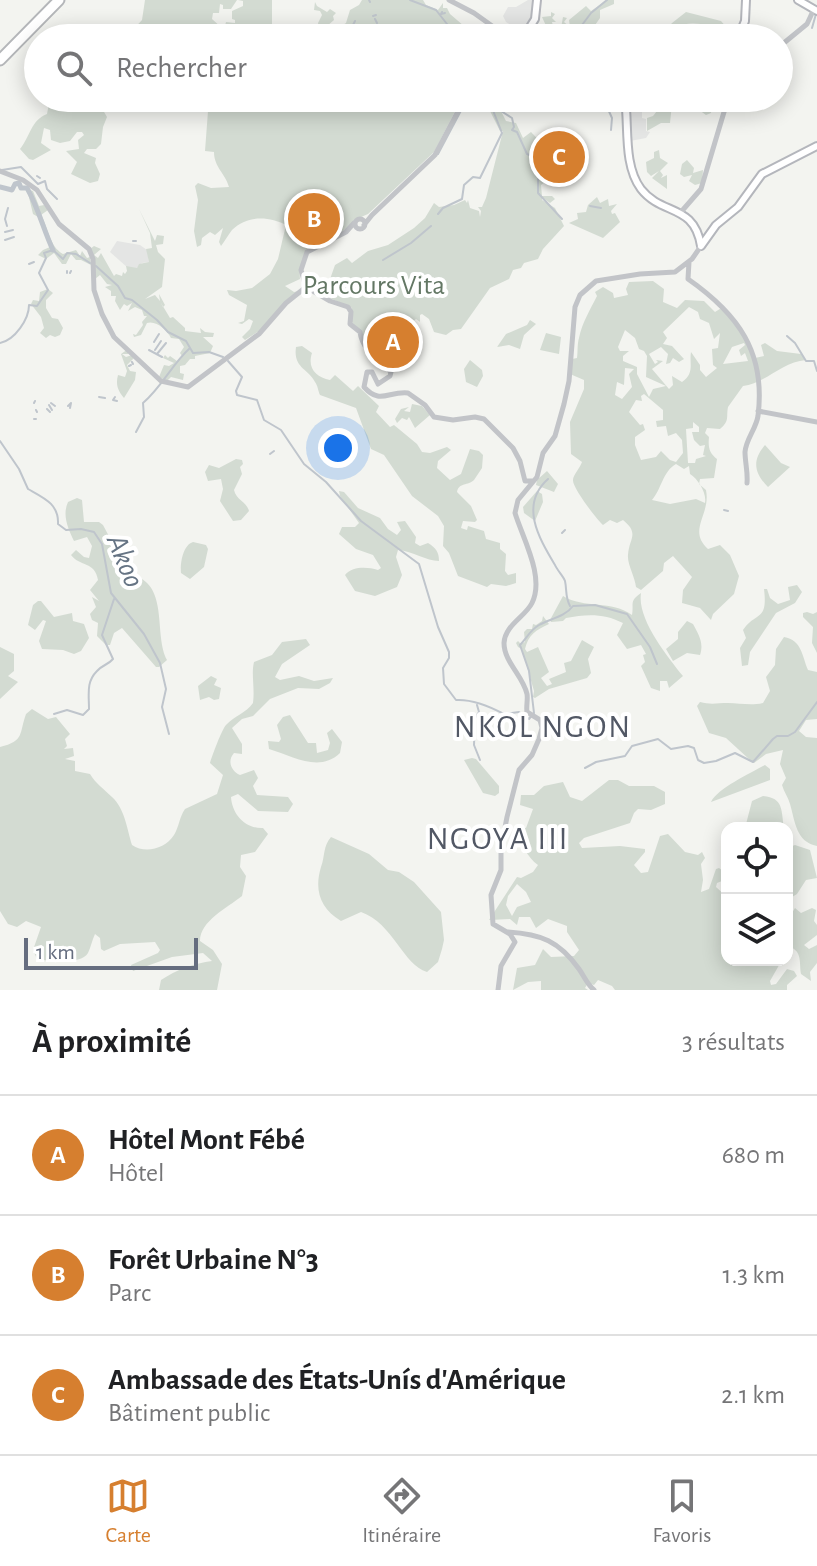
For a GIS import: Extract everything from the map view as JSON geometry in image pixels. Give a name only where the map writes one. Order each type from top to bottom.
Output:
[{"type":"highway","points":[[36,24],[56,1]]},
{"type":"highway","points":[[34,24],[56,1]]},
{"type":"highway","points":[[0,59],[24,34]]},
{"type":"highway","points":[[0,59],[24,36]]},
{"type":"main road","points":[[532,24],[537,0]]},
{"type":"main road","points":[[744,24],[748,0]]},
{"type":"main road","points":[[798,0],[816,10]]},
{"type":"main road","points":[[626,112],[629,158],[637,183],[649,197],[681,212],[694,224],[701,246]]},
{"type":"main road","points":[[701,246],[716,225],[740,205],[762,174],[817,146]]},
{"type":"street","points":[[449,0],[490,24]]},
{"type":"street","points":[[793,36],[807,24],[816,10]]},
{"type":"street","points":[[346,232],[357,221],[369,216],[434,154],[457,112]]},
{"type":"street","points":[[458,112],[440,149],[362,227],[307,252],[301,273],[306,287],[327,300],[348,307],[350,325],[360,332],[368,350],[391,372],[379,384],[375,383],[372,372],[367,372],[364,387],[372,395],[378,398],[406,392],[424,404],[434,417],[484,419],[513,448],[525,481],[531,482],[537,477]]},
{"type":"street","points":[[681,212],[701,189],[724,112]]},
{"type":"street","points":[[1,172],[23,180],[37,190],[57,222],[90,251],[92,281],[98,303],[114,337],[164,382],[188,387],[271,322],[283,306],[306,287]]},
{"type":"street","points":[[357,221],[362,227]]},
{"type":"street","points":[[498,990],[502,963],[514,945],[514,938],[494,925],[491,895],[501,870],[501,848],[518,773],[533,753],[542,728],[540,720],[527,712],[527,693],[507,656],[504,641],[509,629],[531,605],[536,592],[536,570],[515,509],[518,500],[537,477],[543,453],[555,436],[569,387],[575,307],[580,295],[598,280],[673,272],[689,262],[701,246]]},
{"type":"street","points":[[689,262],[688,279],[730,314],[751,347],[758,411],[757,423],[747,443],[747,483]]},
{"type":"street","points":[[758,411],[817,422]]},
{"type":"street","points":[[508,932],[530,933],[556,944],[574,962],[594,990]]},
{"type":"shaded area","points":[[534,0],[533,14],[526,24],[506,22],[503,16],[508,7]]},
{"type":"shaded area","points":[[629,112],[642,112],[642,118],[646,119],[646,131],[650,132],[646,138],[630,141]]},
{"type":"shaded area","points":[[117,241],[140,245],[147,250],[149,262],[137,268],[128,268],[110,252]]},
{"type":"green space","points":[[145,0],[237,0],[231,9],[223,9],[220,4],[219,13],[213,13],[212,19],[218,24],[138,24],[142,20]]},
{"type":"green space","points":[[238,0],[272,0],[272,24],[225,24],[235,23],[232,11],[243,6],[243,1]]},
{"type":"green space","points":[[362,0],[423,0],[426,5],[438,10],[443,3],[443,8],[447,8],[462,24],[344,24],[350,10]]},
{"type":"green space","points":[[607,0],[614,0],[614,4],[600,10],[596,24],[570,24],[569,20],[586,6],[591,11]]},
{"type":"green space","points":[[315,2],[327,12],[330,9],[336,13],[334,20],[329,24],[318,24],[322,15],[314,10]]},
{"type":"green space","points":[[551,12],[555,14],[552,18],[556,22],[545,24],[542,17],[551,16]]},
{"type":"green space","points":[[686,12],[724,24],[671,24]]},
{"type":"green space","points":[[104,112],[107,117],[101,144],[84,153],[96,158],[100,174],[98,181],[90,183],[71,174],[77,162],[66,151],[79,149],[78,140],[84,135],[82,132],[77,132],[70,141],[60,143],[51,140],[50,130],[44,128],[41,143],[51,150],[33,160],[20,149],[34,125],[47,114]]},
{"type":"green space","points":[[208,112],[455,112],[434,152],[368,214],[307,254],[300,269],[300,279],[285,286],[294,292],[299,291],[259,331],[245,340],[242,337],[253,321],[249,319],[242,324],[238,323],[244,321],[247,305],[229,295],[227,290],[252,288],[270,274],[278,259],[286,225],[272,220],[251,219],[232,230],[221,246],[219,242],[223,228],[215,235],[210,232],[197,247],[194,231],[198,200],[195,186],[198,183],[211,188],[229,187],[214,152],[205,151]]},
{"type":"green space","name":"Parcours Vita","points":[[490,112],[502,112],[506,121],[516,123],[523,138],[531,132],[557,164],[566,158],[573,161],[541,185],[542,196],[555,199],[550,203],[542,197],[542,200],[555,208],[564,226],[538,259],[524,263],[521,268],[513,270],[509,279],[490,288],[461,329],[446,335],[434,332],[429,319],[422,314],[420,322],[416,319],[401,332],[395,329],[386,341],[391,344],[385,344],[396,351],[384,344],[376,349],[352,322],[352,308],[312,290],[311,284],[318,286],[329,282],[335,265],[347,258],[352,263],[368,251],[388,245],[414,228],[434,203],[439,207],[465,200],[467,203],[468,200],[470,208],[479,211],[480,217],[481,211],[478,207],[482,207],[486,198],[503,131],[500,131]]},
{"type":"green space","points":[[656,112],[671,112],[670,123],[661,123],[647,131],[647,118]]},
{"type":"green space","points":[[659,150],[660,158],[668,163],[660,171],[663,175],[661,178],[667,175],[667,189],[652,178],[659,171],[651,176],[647,172],[646,162],[654,158],[654,152]]},
{"type":"green space","points":[[687,160],[694,168],[693,173],[703,170],[702,183],[695,185],[689,181],[692,175],[684,177],[680,174],[682,164]]},
{"type":"green space","points":[[27,189],[33,191],[39,206],[44,205],[48,210],[41,215],[58,251],[63,254],[76,250],[80,256],[82,251],[87,258],[90,257],[91,265],[76,260],[71,254],[66,264],[62,264],[54,253],[46,259],[38,255],[50,247],[38,217],[33,214]]},
{"type":"green space","points":[[597,197],[600,203],[608,199],[609,206],[617,204],[611,211],[620,222],[603,238],[569,223],[578,219],[577,213],[586,212],[588,205]]},
{"type":"green space","points":[[139,209],[155,241],[157,235],[164,236],[163,244],[156,245],[165,259],[162,287],[145,299],[155,295],[160,301],[159,294],[170,318],[173,317],[185,331],[201,333],[200,328],[214,333],[213,337],[203,337],[213,346],[210,353],[195,356],[195,359],[180,366],[183,380],[171,377],[167,381],[159,377],[164,365],[174,363],[163,358],[165,355],[177,361],[182,356],[180,353],[184,347],[179,339],[171,338],[161,326],[150,322],[141,335],[134,337],[133,334],[136,335],[147,316],[135,307],[128,311],[132,303],[124,304],[120,310],[116,296],[111,296],[111,291],[105,287],[112,285],[107,284],[100,275],[95,279],[90,249],[94,246],[101,249],[94,255],[98,258],[101,253],[114,276],[125,274],[126,266],[137,268],[139,264],[149,262],[146,249],[152,248],[150,233]]},
{"type":"green space","points":[[653,281],[664,289],[663,302],[677,308],[685,300],[704,301],[715,312],[723,307],[733,317],[755,358],[764,356],[761,345],[765,343],[777,351],[801,354],[806,360],[789,364],[743,386],[728,407],[723,426],[720,429],[707,428],[705,433],[709,437],[710,450],[717,459],[714,478],[700,479],[699,483],[690,474],[689,466],[684,469],[676,464],[668,471],[652,500],[670,504],[696,499],[705,503],[700,485],[706,490],[707,499],[699,529],[702,542],[708,549],[720,545],[730,555],[739,576],[734,594],[713,614],[711,620],[700,608],[682,603],[683,590],[692,577],[673,556],[664,563],[663,571],[641,590],[636,587],[628,559],[631,529],[623,520],[617,523],[610,520],[603,525],[574,484],[573,478],[582,462],[571,454],[570,422],[584,389],[584,380],[570,374],[572,359],[577,358],[580,332],[597,296],[595,292],[603,287],[613,293],[614,298],[628,295],[626,289],[629,282]],"holes":[[[689,307],[698,312],[700,319],[709,323],[714,339],[720,333],[718,348],[712,349],[713,365],[717,368],[706,377],[691,352],[689,375],[682,382],[672,376],[673,385],[669,389],[652,369],[663,361],[656,360],[658,362],[655,364],[649,354],[661,347],[668,354],[666,364],[673,358],[679,362],[684,359],[672,346],[663,344],[667,338],[663,332]],[[625,330],[635,338],[639,349],[647,356],[646,377],[666,386],[653,389],[649,397],[637,374],[637,367],[623,361],[623,356],[629,351],[620,351],[618,347]],[[744,343],[739,350],[741,356],[745,353],[748,361],[723,364],[732,347]],[[625,368],[634,369],[629,374],[632,387],[622,399],[615,395],[617,382],[624,385]],[[644,394],[663,410],[663,420],[656,421],[657,427],[666,426],[668,436],[676,433],[682,440],[683,453],[676,462],[661,451],[656,457],[641,460],[635,437],[645,430],[643,424],[640,425],[629,412],[636,400],[642,401]],[[693,422],[699,427],[699,432],[692,432],[694,440],[700,446],[705,445],[703,455],[706,456],[696,459],[695,463],[688,463],[686,429],[693,428]]]},
{"type":"green space","points":[[48,289],[53,293],[46,300],[46,308],[63,328],[60,335],[46,338],[40,333],[44,328],[41,317],[31,304],[33,300],[39,301],[40,292]]},
{"type":"green space","points":[[530,320],[536,324],[524,335],[520,349],[509,345],[497,347],[506,334],[527,325]]},
{"type":"green space","points":[[546,333],[561,337],[559,354],[540,350]]},
{"type":"green space","points":[[302,346],[312,353],[311,363],[317,374],[330,380],[335,375],[353,391],[358,386],[379,406],[376,412],[390,427],[394,425],[422,452],[430,453],[447,447],[451,450],[438,461],[437,468],[450,480],[461,474],[470,449],[483,455],[482,468],[474,480],[457,492],[471,506],[477,520],[463,521],[461,528],[467,530],[468,526],[484,531],[486,539],[500,543],[500,549],[506,554],[505,571],[508,575],[516,573],[516,583],[506,586],[491,584],[487,587],[458,576],[443,546],[444,526],[438,516],[412,496],[384,455],[371,449],[356,408],[320,395],[312,377],[297,359],[296,347]]},
{"type":"green space","points":[[128,349],[128,354],[122,354],[126,357],[132,355],[134,358],[127,365],[130,371],[136,372],[135,380],[124,398],[117,379],[118,375],[125,377],[127,371],[121,354]]},
{"type":"green space","points":[[470,360],[482,370],[483,376],[477,387],[466,382],[464,369]]},
{"type":"green space","points":[[412,404],[422,406],[430,415],[415,428],[409,417],[397,423],[395,419],[401,409],[409,407],[404,411],[410,412]]},
{"type":"green space","points":[[765,445],[781,463],[790,467],[768,487],[756,467]]},
{"type":"green space","points":[[236,459],[242,460],[243,464],[234,490],[249,511],[241,520],[233,521],[220,501],[223,489],[221,479],[208,481],[205,472],[209,465],[219,468]]},
{"type":"green space","points":[[547,471],[558,484],[554,492],[536,485]]},
{"type":"green space","points":[[339,491],[344,492],[358,508],[380,518],[397,535],[401,530],[397,522],[405,521],[416,537],[415,543],[431,545],[438,553],[439,561],[398,550],[396,557],[402,575],[397,587],[375,596],[355,591],[345,575],[348,572],[360,568],[381,568],[373,555],[356,549],[339,534],[342,527],[355,527],[359,523]]},
{"type":"green space","points":[[537,491],[542,494],[543,502],[535,521],[524,513],[523,507]]},
{"type":"green space","points":[[77,498],[82,500],[84,522],[103,525],[131,578],[138,577],[153,592],[167,660],[159,667],[122,628],[114,633],[110,645],[97,636],[98,623],[92,620],[90,614],[96,607],[92,597],[99,601],[90,590],[98,580],[91,567],[71,555],[76,550],[89,558],[92,546],[87,537],[74,541],[68,527],[66,507],[68,502]]},
{"type":"green space","points":[[193,542],[206,545],[208,549],[204,567],[190,579],[181,573],[181,564],[185,550]]},
{"type":"green space","points":[[797,585],[802,592],[795,603],[776,613],[750,652],[748,665],[742,666],[740,648],[746,638],[743,630],[763,611],[764,589],[778,604],[790,600],[788,587]]},
{"type":"green space","points":[[641,593],[648,625],[683,676],[669,688],[667,681],[660,681],[660,691],[651,688],[641,666],[646,654],[641,645],[627,649],[617,635],[623,623],[595,615],[563,621],[550,620],[563,596],[624,610],[632,615],[633,601]]},
{"type":"green space","points":[[38,601],[54,617],[72,613],[73,621],[84,624],[89,638],[81,651],[74,654],[42,649],[39,641],[46,621],[43,620],[35,630],[28,625],[33,605]]},
{"type":"green space","points":[[817,612],[817,653],[812,643],[813,627],[803,617],[803,613]]},
{"type":"green space","points":[[543,616],[549,624],[533,634],[525,649],[527,652],[538,647],[549,672],[541,678],[547,686],[552,684],[549,679],[566,672],[564,663],[571,661],[582,640],[594,647],[588,659],[591,673],[587,678],[549,689],[535,698],[522,649],[516,643],[525,642],[524,632],[542,621]]},
{"type":"green space","points":[[687,621],[693,624],[699,635],[700,655],[687,653],[673,661],[666,649],[678,639],[678,632]]},
{"type":"green space","points":[[784,637],[798,645],[808,670],[817,672],[817,719],[806,720],[799,731],[806,737],[817,738],[817,846],[805,840],[795,824],[782,785],[786,778],[780,764],[783,750],[766,754],[754,763],[726,738],[709,733],[697,706],[700,702],[763,703],[770,691],[766,677],[775,665],[776,649]]},
{"type":"green space","points":[[306,639],[310,645],[282,664],[275,677],[280,680],[299,676],[314,681],[333,678],[330,683],[319,689],[298,688],[270,699],[253,716],[242,719],[232,728],[242,744],[242,754],[234,753],[231,759],[234,771],[240,775],[254,770],[258,778],[253,786],[257,795],[288,797],[293,804],[288,812],[258,811],[238,794],[231,797],[234,809],[245,823],[263,828],[268,834],[255,852],[241,855],[240,867],[246,876],[242,896],[215,916],[201,934],[200,941],[213,950],[222,964],[217,990],[159,990],[161,980],[167,976],[212,961],[203,953],[172,957],[133,971],[131,965],[158,953],[160,950],[155,942],[120,944],[104,951],[100,938],[95,934],[84,957],[65,961],[37,959],[33,950],[41,927],[26,921],[17,927],[8,924],[0,911],[0,747],[17,739],[26,714],[32,709],[48,719],[56,717],[70,734],[65,739],[67,746],[64,749],[73,748],[74,756],[65,759],[75,761],[75,771],[90,774],[120,807],[132,845],[154,849],[174,835],[185,809],[217,794],[223,775],[210,763],[226,725],[253,703],[254,662],[272,655],[282,642]]},
{"type":"green space","points":[[0,647],[14,654],[14,671],[8,676],[18,682],[0,699]]},
{"type":"green space","points":[[211,676],[217,679],[214,685],[221,688],[219,699],[209,697],[200,700],[198,686]]},
{"type":"green space","points":[[290,715],[308,743],[316,743],[317,753],[328,750],[330,743],[327,733],[332,729],[342,742],[340,753],[332,759],[315,762],[269,749],[268,741],[279,742],[281,739],[277,725],[283,717]]},
{"type":"green space","points":[[472,758],[499,786],[499,793],[495,796],[483,793],[464,760]]},
{"type":"green space","points":[[765,765],[770,769],[770,780],[711,802],[727,786]]},
{"type":"green space","points":[[609,780],[618,780],[629,786],[654,786],[665,792],[665,804],[651,810],[638,809],[630,823],[584,838],[579,843],[582,848],[620,846],[645,849],[634,865],[641,873],[648,872],[660,836],[668,834],[685,852],[698,855],[702,852],[705,858],[701,864],[701,892],[709,889],[716,869],[721,870],[721,881],[716,887],[721,892],[721,966],[779,966],[770,981],[771,985],[776,984],[787,969],[794,971],[797,976],[787,985],[787,990],[615,990],[598,980],[594,985],[588,983],[585,988],[588,990],[541,990],[541,981],[528,982],[513,990],[517,968],[535,965],[543,949],[551,957],[574,956],[579,950],[567,932],[567,926],[548,919],[536,928],[530,917],[519,917],[517,925],[510,919],[489,920],[517,877],[533,872],[538,865],[512,838],[516,826],[526,828],[533,809],[520,805],[521,795],[534,795],[544,786],[563,782],[570,797],[582,801]],"holes":[[[517,884],[531,902],[517,907],[512,916],[506,905],[508,896]]]},
{"type":"green space","points":[[763,796],[775,799],[782,810],[783,822],[747,822],[752,801]]},
{"type":"green space","points":[[331,837],[369,854],[388,870],[399,872],[414,882],[441,912],[442,949],[438,962],[427,972],[411,961],[372,917],[361,912],[341,921],[328,910],[320,898],[318,883],[325,848]]},
{"type":"green space","points":[[793,846],[810,850],[817,878],[806,880],[793,896],[793,894]]},
{"type":"green space","points":[[795,908],[801,913],[812,908],[816,910],[814,921],[817,935],[804,945],[809,949],[817,945],[817,963],[810,972],[811,981],[801,974],[798,953],[793,948]]},
{"type":"waterway","points":[[410,0],[436,10],[447,24]]},
{"type":"waterway","points":[[583,24],[607,0]]},
{"type":"waterway","points":[[442,12],[445,13]]},
{"type":"waterway","points":[[812,28],[816,14]]},
{"type":"waterway","points":[[375,19],[377,23]]},
{"type":"waterway","points":[[438,154],[460,112]]},
{"type":"waterway","points":[[438,214],[443,208],[462,199],[464,185],[473,177],[480,178],[502,133],[494,112]]},
{"type":"waterway","points":[[503,112],[512,118],[512,130],[517,132],[527,154],[532,156],[541,172],[538,193],[562,219]]},
{"type":"waterway","points":[[609,112],[611,130]]},
{"type":"waterway","name":"Akoo","points":[[2,170],[21,167],[38,184],[45,181],[47,189],[57,199]]},
{"type":"waterway","name":"Akoo","points":[[0,187],[12,190],[19,183],[21,188],[27,188],[53,250]]},
{"type":"waterway","points":[[590,206],[601,208]]},
{"type":"waterway","points":[[7,226],[8,208]]},
{"type":"waterway","points":[[383,260],[431,226]]},
{"type":"waterway","points":[[5,232],[13,230]]},
{"type":"waterway","points":[[5,240],[14,237]]},
{"type":"waterway","name":"Akoo","points":[[0,343],[16,333],[27,316],[29,305],[37,306],[48,290],[39,273],[46,258],[44,253],[53,250],[63,259],[67,253],[76,254],[90,263]]},
{"type":"waterway","points":[[29,264],[34,262]]},
{"type":"waterway","points":[[96,266],[118,286],[125,298],[132,300],[168,332],[186,341],[193,353],[209,352],[223,357]]},
{"type":"waterway","points":[[154,342],[159,334]]},
{"type":"waterway","points":[[787,336],[806,361],[814,361],[817,371]]},
{"type":"waterway","points":[[155,350],[161,341]]},
{"type":"waterway","points":[[157,354],[166,343]]},
{"type":"waterway","points":[[136,432],[144,417],[143,403],[190,348]]},
{"type":"waterway","points":[[149,350],[162,357]]},
{"type":"waterway","points":[[228,361],[242,377],[237,395],[257,400],[264,420],[281,430],[304,464],[326,482],[361,521],[419,564],[449,652],[443,668],[444,684],[456,700],[480,704],[504,714],[519,712],[529,719],[534,713],[529,671],[520,645],[536,627],[573,606],[595,605],[627,614],[650,647],[657,664]]},
{"type":"waterway","points":[[99,397],[105,398]]},
{"type":"waterway","points":[[115,397],[113,400],[117,401]]},
{"type":"waterway","points":[[51,403],[55,406]]},
{"type":"waterway","points":[[68,406],[71,403],[70,408]]},
{"type":"waterway","points":[[49,405],[52,410]]},
{"type":"waterway","points":[[47,409],[50,412]]},
{"type":"waterway","name":"Akoo","points":[[0,441],[28,489],[45,499],[56,511],[58,524],[66,530],[94,532],[102,544],[111,593],[144,634],[160,663],[166,689],[162,707],[169,734]]},
{"type":"waterway","points":[[270,454],[274,451]]},
{"type":"waterway","points":[[548,479],[539,489],[533,511],[543,544],[564,579],[570,606]]},
{"type":"waterway","points":[[724,510],[728,511]]},
{"type":"waterway","points":[[562,533],[565,530]]},
{"type":"waterway","points":[[54,714],[67,710],[83,715],[89,709],[91,679],[113,659],[102,635],[114,599]]},
{"type":"waterway","points":[[585,768],[596,762],[625,756],[632,746],[658,739],[671,749],[694,748],[698,760],[704,763],[735,753],[753,762],[777,736],[795,732],[817,702]]},
{"type":"waterway","points":[[477,705],[479,712],[475,718],[474,745],[480,760]]},
{"type":"place","name":"Ambassade des États-Unís d'Amérique","points":[[559,157]]},
{"type":"place","name":"Forêt Urbaine N°3","points":[[314,219]]},
{"type":"place","name":"Hôtel Mont Fébé","points":[[393,342]]},
{"type":"district","name":"NKOL NGON","points":[[543,727]]},
{"type":"district","name":"NGOYA III","points":[[498,839]]}]
